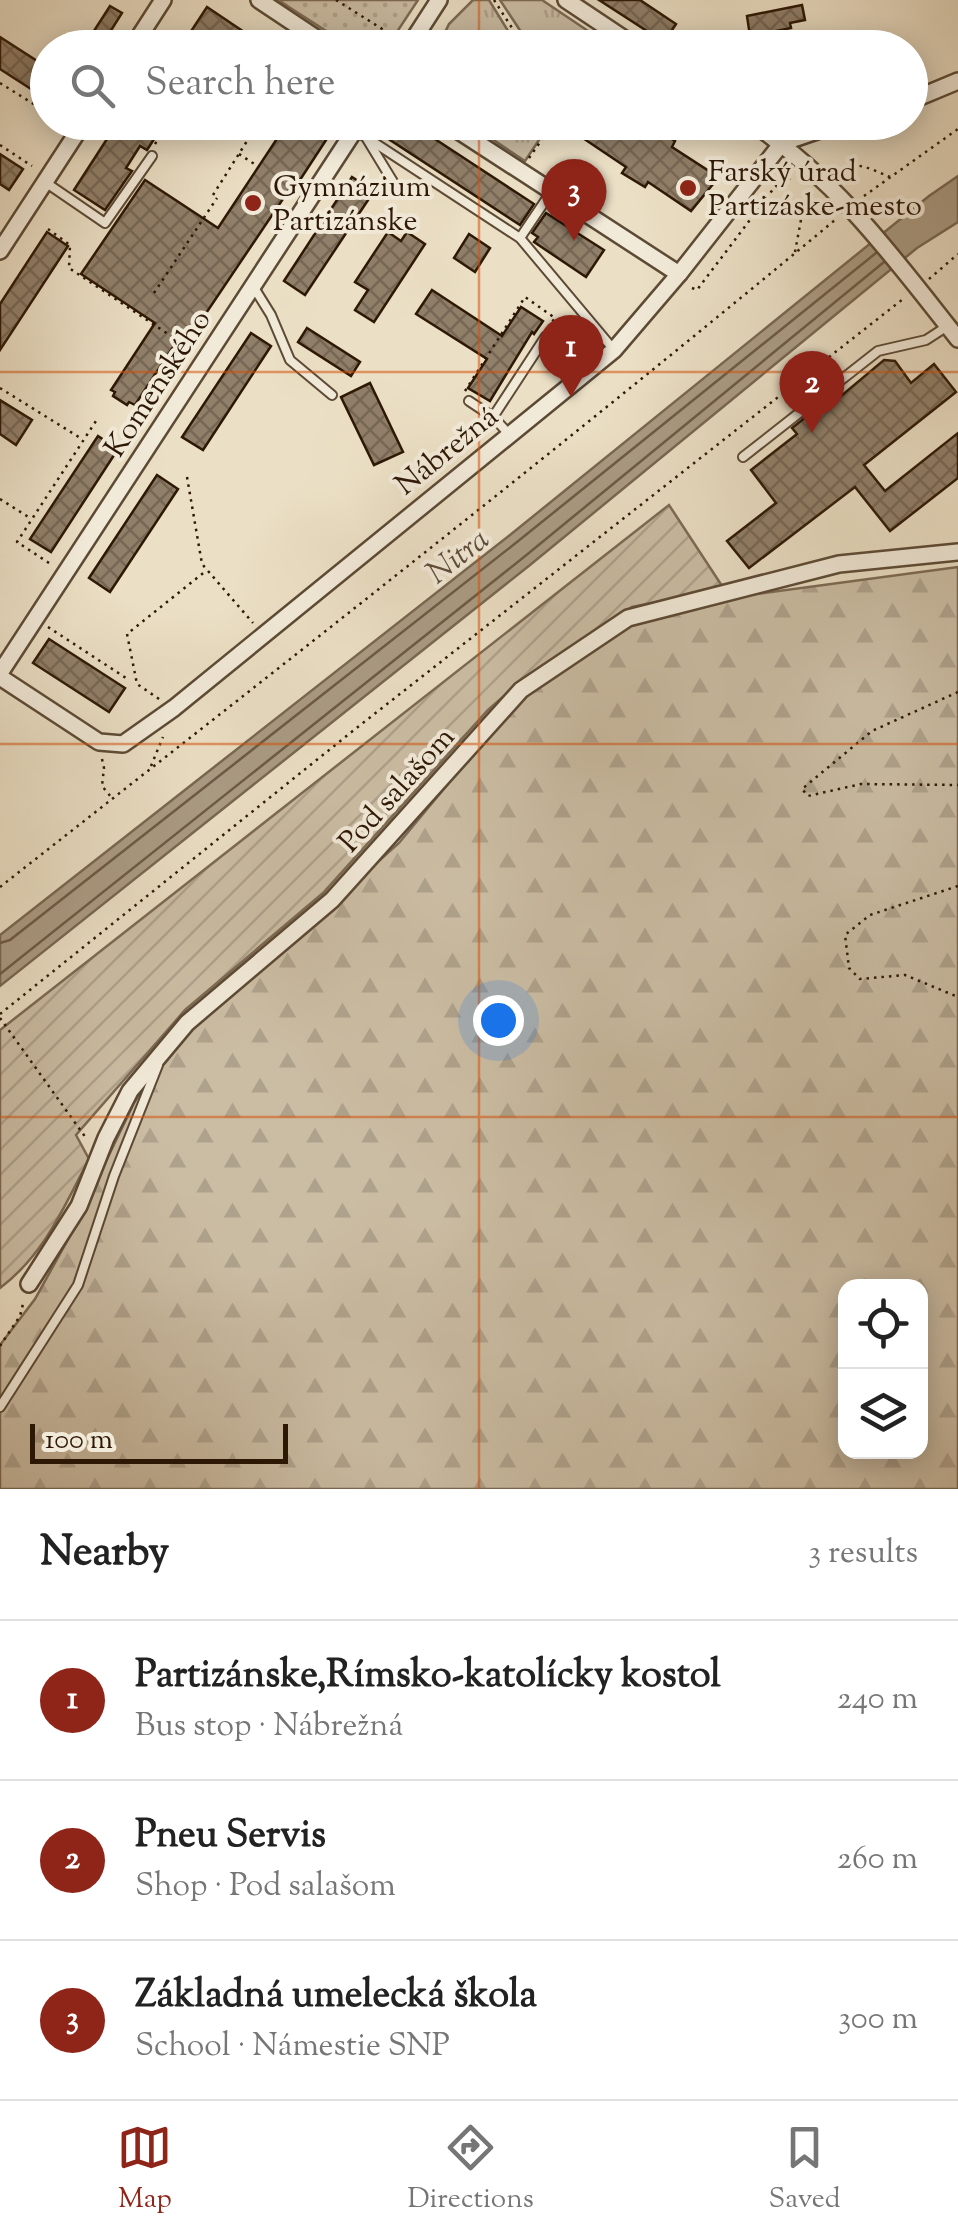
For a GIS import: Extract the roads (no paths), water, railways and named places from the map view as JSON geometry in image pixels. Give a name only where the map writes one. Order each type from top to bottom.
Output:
[{"type":"street","points":[[144,30],[163,0]]},
{"type":"street","points":[[258,0],[304,30]]},
{"type":"street","points":[[420,30],[439,0]]},
{"type":"street","points":[[566,0],[611,30]]},
{"type":"street","points":[[928,93],[958,81]]},
{"type":"street","points":[[0,251],[72,140]]},
{"type":"street","name":"Komenského","points":[[0,675],[353,140]]},
{"type":"street","points":[[472,140],[682,280]]},
{"type":"street","points":[[778,140],[852,207],[953,333]]},
{"type":"street","points":[[782,143],[791,140]]},
{"type":"street","name":"Nábrežná","points":[[0,675],[99,742],[123,744],[174,708],[614,350],[682,280],[782,143]]},
{"type":"street","name":"Pod salašom","points":[[29,1284],[78,1206],[130,1091],[188,1023],[332,900],[521,690],[628,618],[839,564],[958,552]]},
{"type":"lane","points":[[367,140],[394,186]]},
{"type":"lane","points":[[376,140],[520,238],[614,350]]},
{"type":"lane","points":[[47,179],[105,223],[151,155]]},
{"type":"lane","points":[[520,238],[551,192]]},
{"type":"lane","points":[[253,286],[271,315],[290,360],[332,395]]},
{"type":"lane","points":[[742,457],[878,351],[953,333]]},
{"type":"lane","points":[[493,416],[546,336]]},
{"type":"lane","points":[[469,402],[493,416],[509,434]]},
{"type":"lane","points":[[0,1407],[78,1285],[114,1176],[161,1056]]},
{"type":"water","points":[[958,176],[958,222],[917,248],[530,565],[0,986],[0,935],[510,535]]},
{"type":"place","name":"Farský úrad Partizáske-mesto","points":[[688,188]]},
{"type":"place","name":"Gymnázium Partizánske","points":[[253,203]]},
{"type":"place","name":"Základná umelecká škola","points":[[574,241]]},
{"type":"place","name":"Partizánske,Rímsko-katolícky kostol","points":[[571,397]]},
{"type":"place","name":"Pneu Servis","points":[[812,433]]},
{"type":"water label","name":"Nitra","points":[[457,555]]}]
